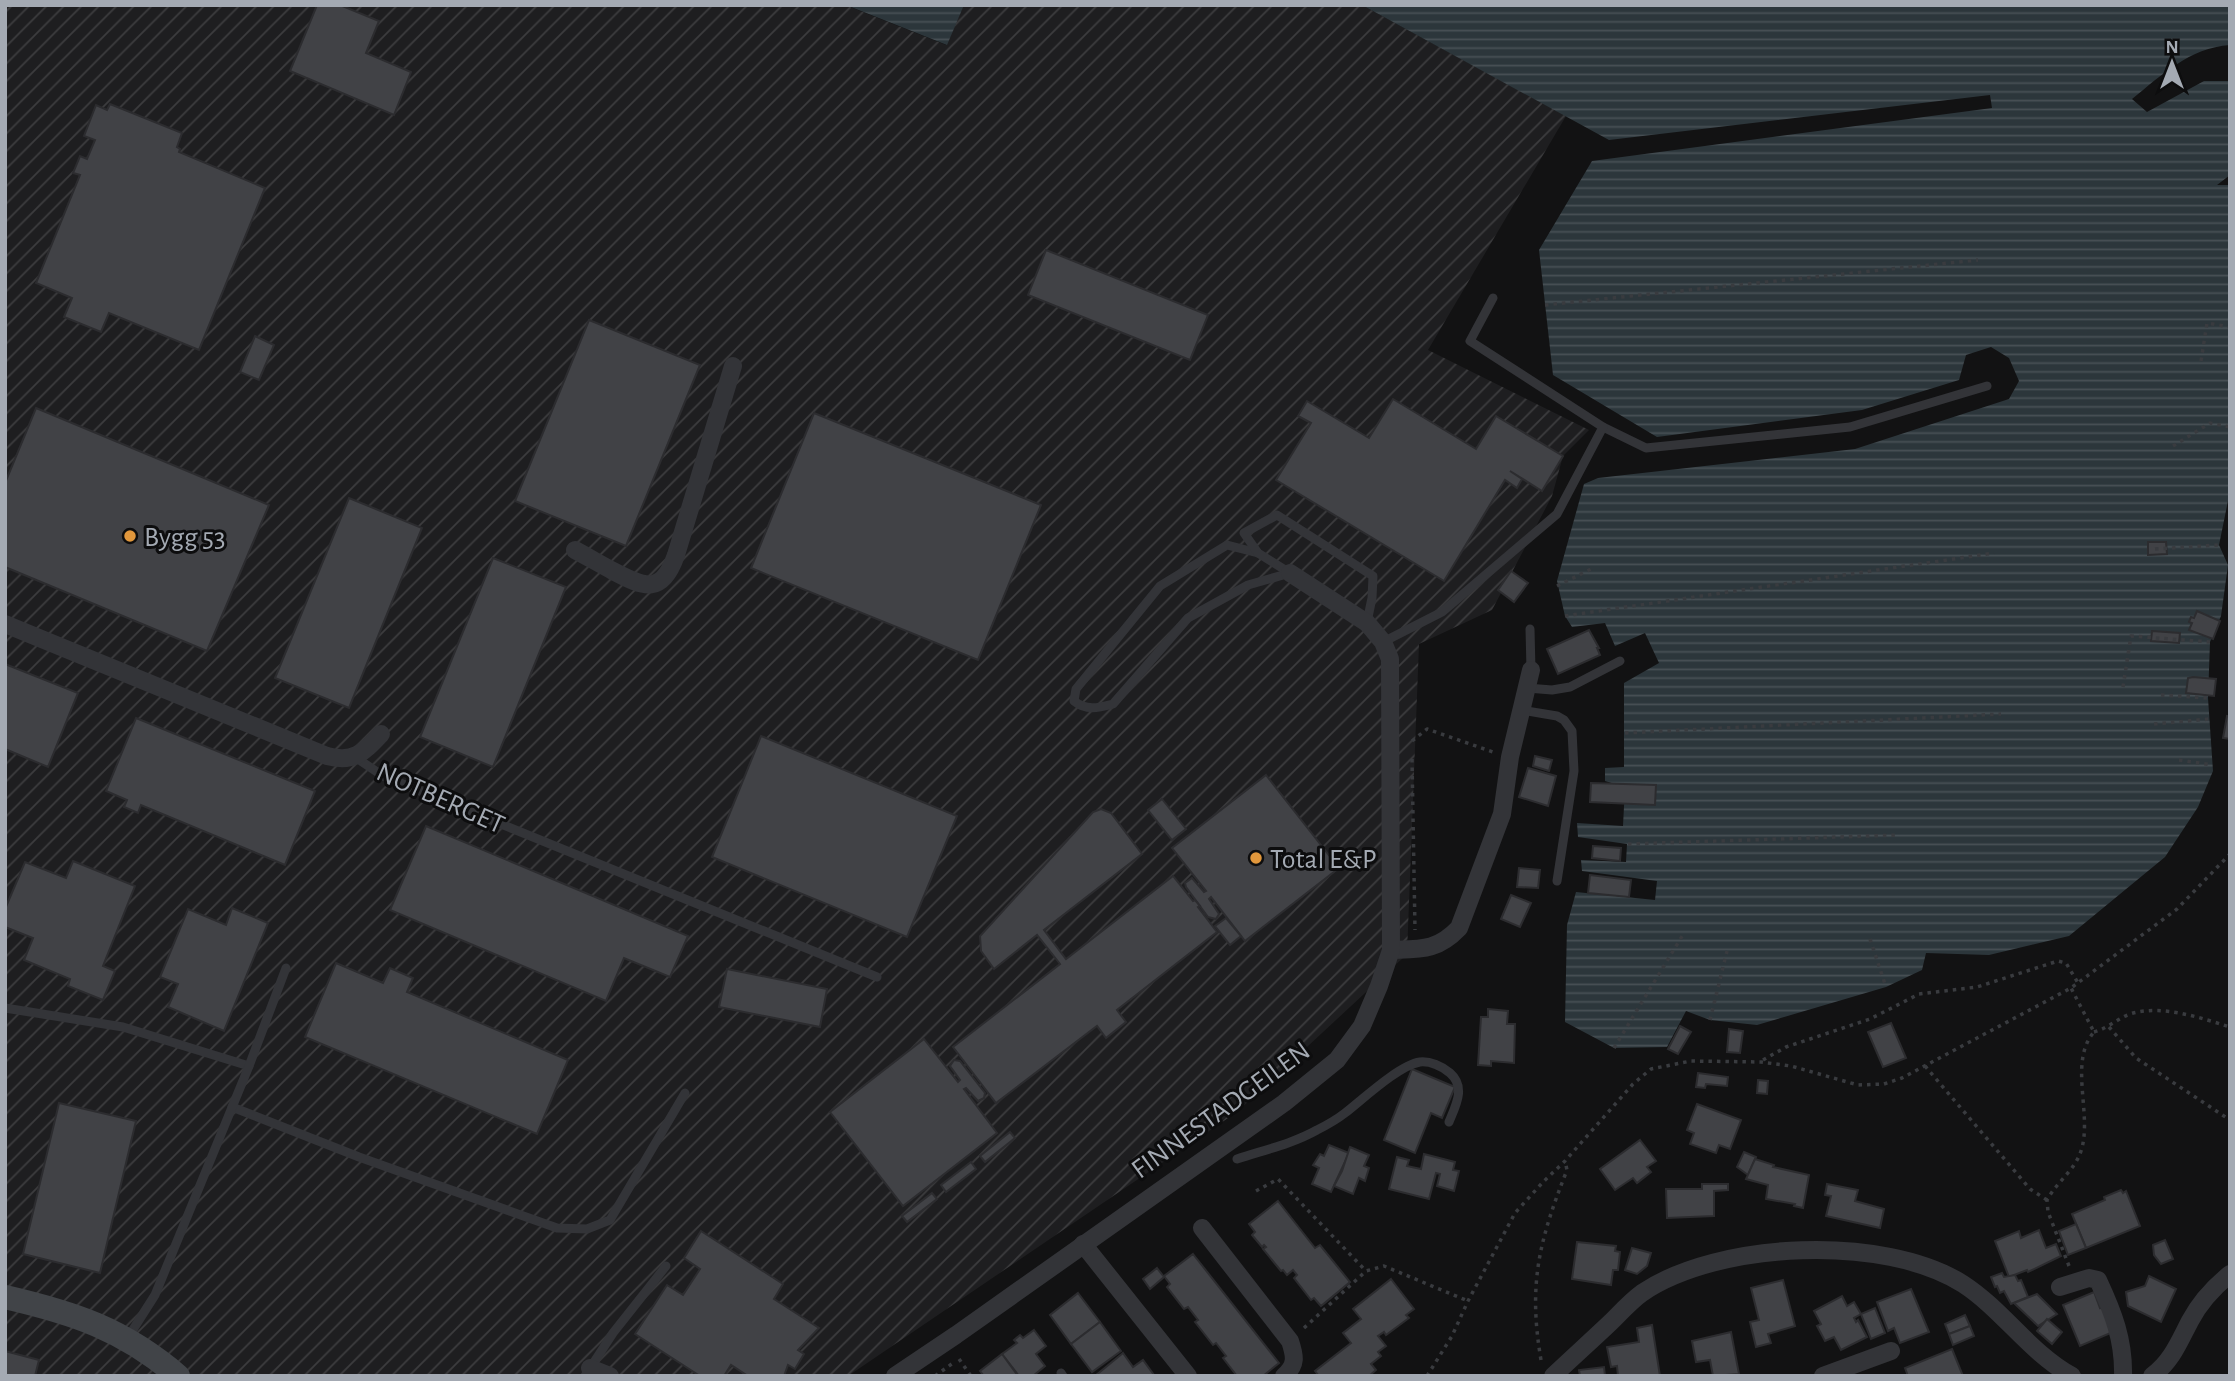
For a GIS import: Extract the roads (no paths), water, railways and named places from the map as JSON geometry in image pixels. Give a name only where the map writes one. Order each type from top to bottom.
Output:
[{"type":"main road","points":[[5,1297],[60,1310],[93,1322],[127,1339],[178,1376]]},
{"type":"street","points":[[575,550],[640,585],[654,584],[666,577],[676,555],[733,366]]},
{"type":"street","name":"FINNESTADGEILEN","points":[[895,1376],[1284,1103],[1337,1060],[1362,1026],[1391,950],[1390,659],[1382,642],[1367,623],[1290,573]]},
{"type":"street","name":"NOTBERGET","points":[[5,624],[307,748],[341,760],[355,757]]},
{"type":"street","points":[[1391,950],[1435,946],[1446,942],[1459,928],[1502,814],[1510,757],[1531,670]]},
{"type":"street","points":[[355,757],[381,734]]},
{"type":"street","points":[[1202,1228],[1290,1341],[1294,1362],[1284,1376]]},
{"type":"street","points":[[1083,1244],[1188,1376]]},
{"type":"street","points":[[1547,1370],[1641,1294],[1676,1274],[1701,1265],[1765,1253],[1833,1251],[1892,1256],[1945,1274],[1987,1303],[2036,1350],[2072,1376]]},
{"type":"street","points":[[2152,1376],[2174,1354],[2199,1306],[2230,1274]]},
{"type":"street","points":[[2068,1285],[2089,1278],[2098,1280],[2122,1341],[2123,1376]]},
{"type":"street","points":[[1823,1376],[1891,1351]]},
{"type":"street","points":[[588,1372],[610,1376]]},
{"type":"lane","points":[[1493,298],[1469,341],[1603,427],[1646,448],[1850,427],[1987,386]]},
{"type":"lane","points":[[1382,642],[1442,612],[1557,514],[1603,427]]},
{"type":"lane","points":[[1258,553],[1244,533],[1277,516],[1373,576],[1367,623]]},
{"type":"lane","points":[[1227,545],[1258,553],[1290,573],[1248,585],[1188,618],[1113,704],[1082,708],[1073,701],[1076,689],[1160,586],[1227,545]]},
{"type":"lane","points":[[1530,629],[1531,670]]},
{"type":"lane","points":[[1527,688],[1552,690],[1570,687],[1620,662]]},
{"type":"lane","points":[[1521,710],[1557,716],[1564,720],[1572,731],[1574,771],[1557,881]]},
{"type":"lane","name":"NOTBERGET","points":[[355,757],[383,776],[877,977]]},
{"type":"lane","points":[[127,1339],[155,1295],[286,968]]},
{"type":"lane","points":[[5,1008],[123,1027],[249,1066]]},
{"type":"lane","points":[[1237,1159],[1277,1148],[1317,1131],[1342,1116],[1401,1070],[1420,1062],[1441,1067],[1457,1081],[1458,1099],[1449,1122]]},
{"type":"lane","points":[[232,1107],[359,1157],[556,1227],[587,1229],[610,1220],[685,1093]]},
{"type":"lane","points":[[588,1372],[613,1333],[666,1266]]},
{"type":"place","name":"Bygg 53","points":[[130,536]]},
{"type":"place","name":"Total E&P","points":[[1256,858]]}]
